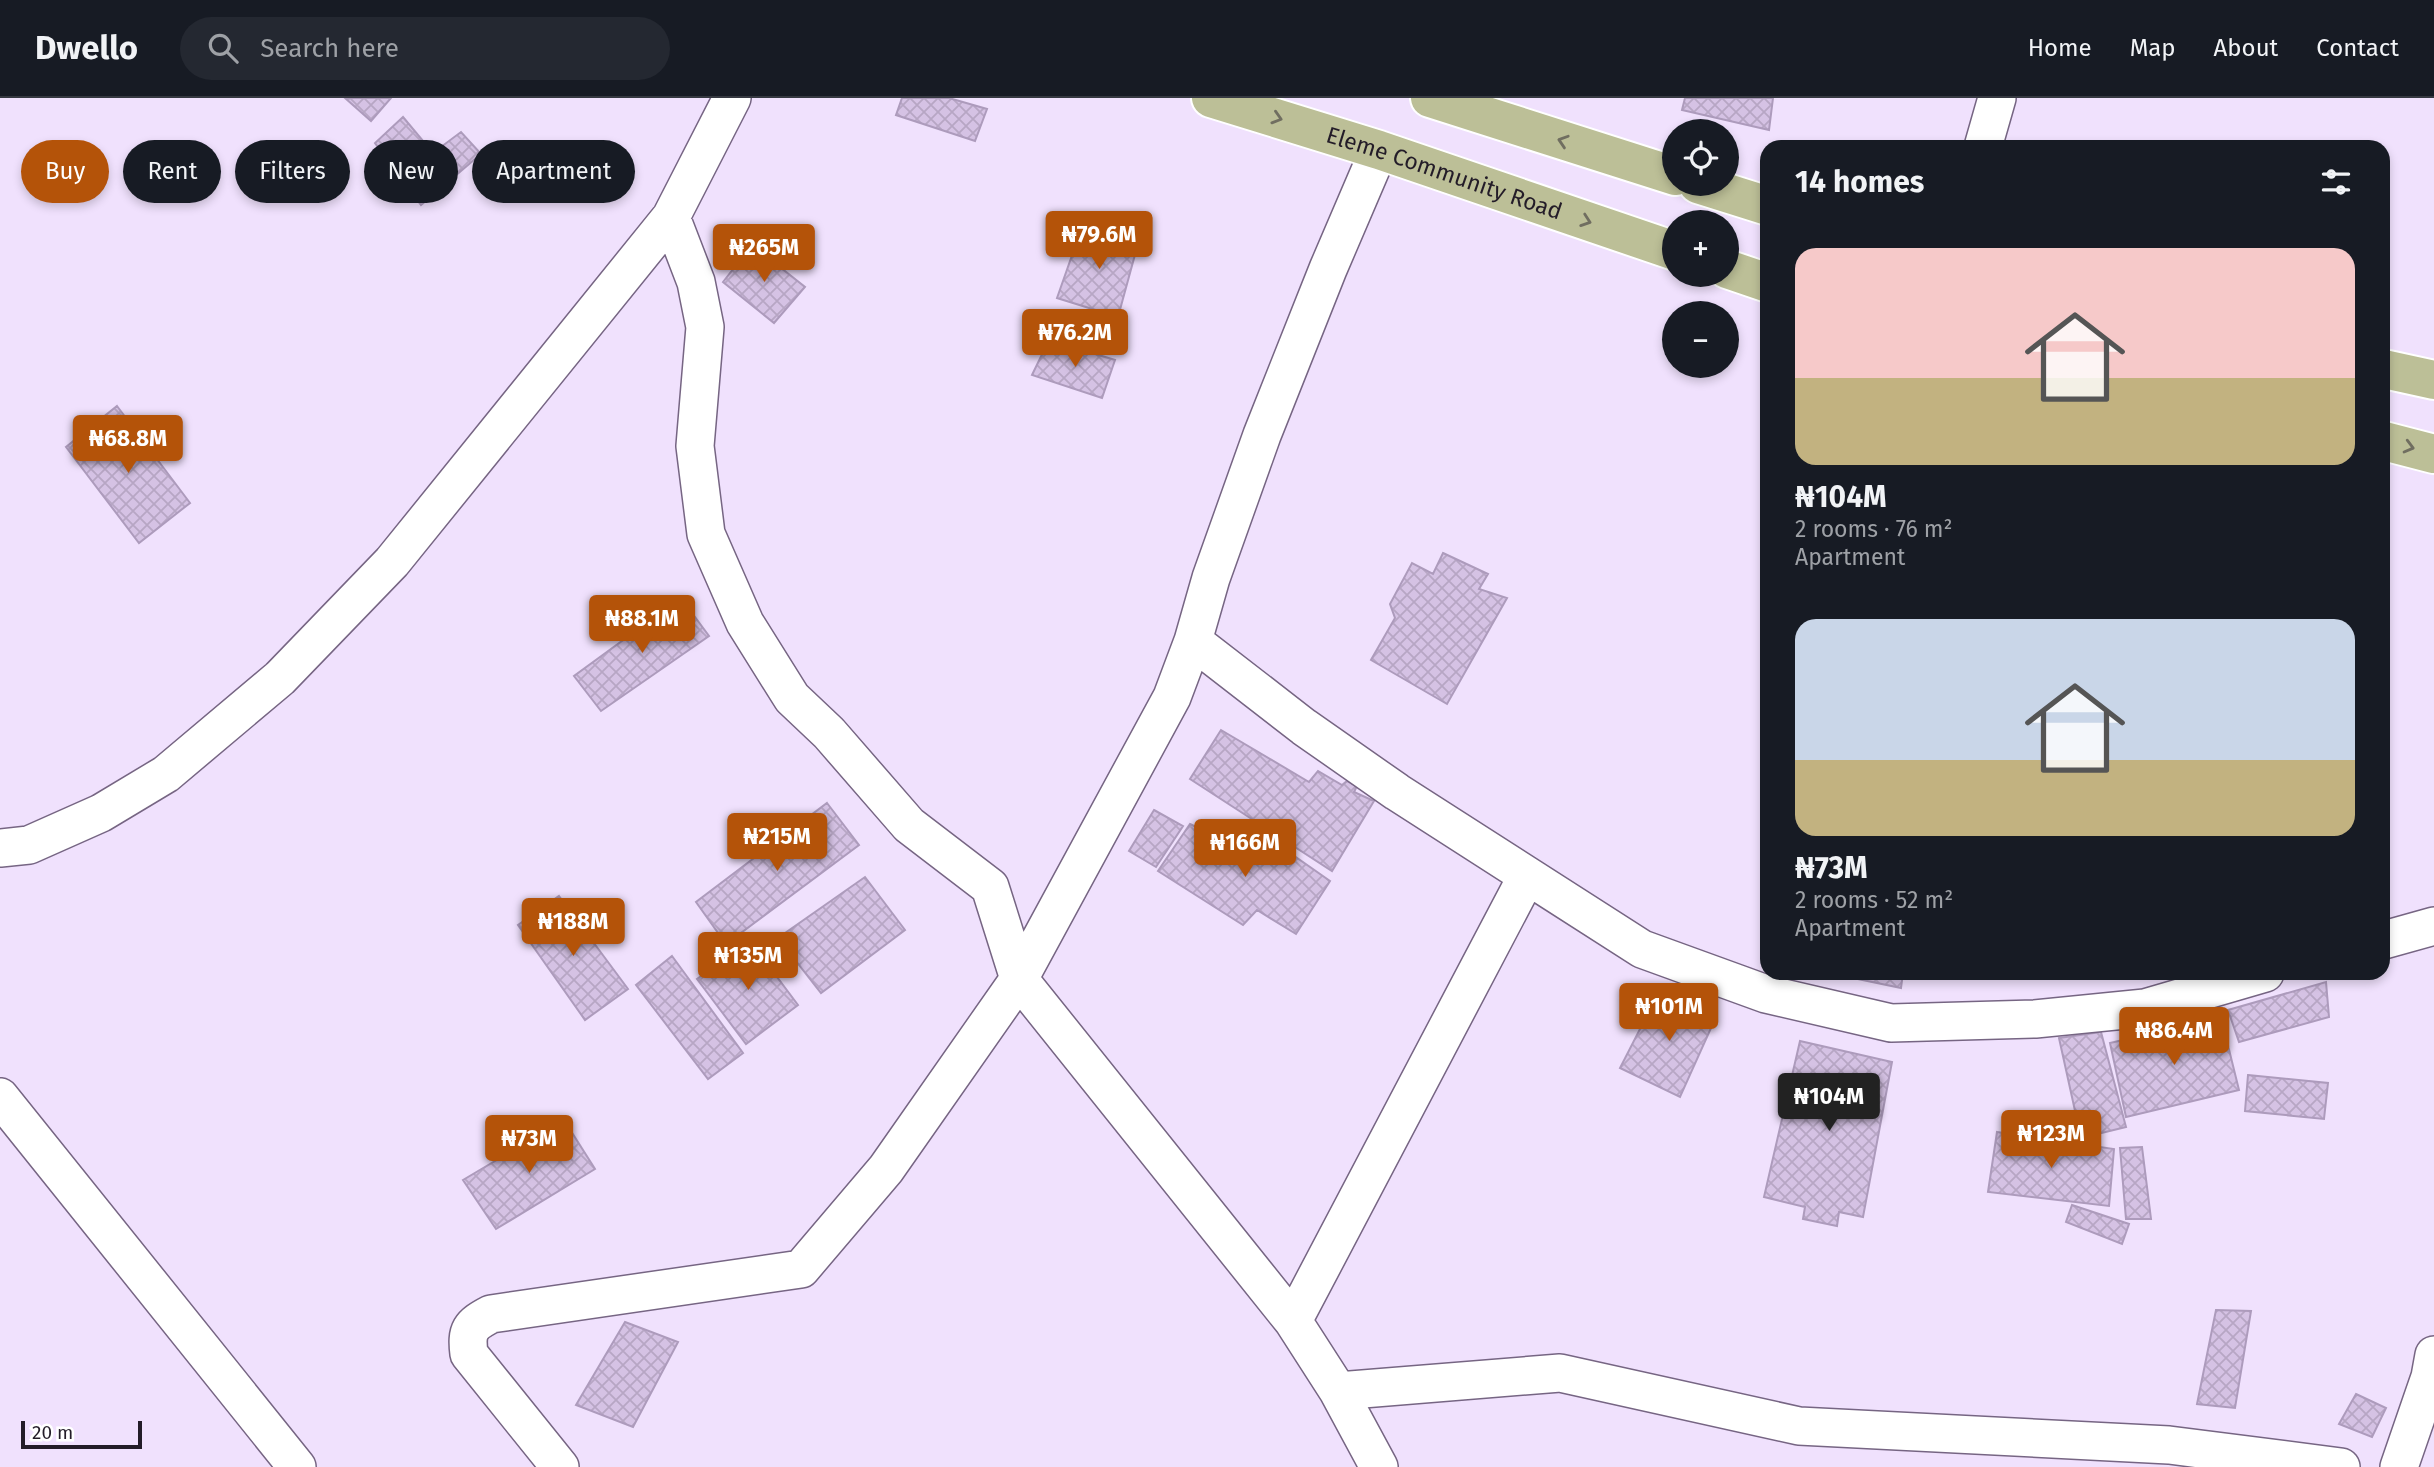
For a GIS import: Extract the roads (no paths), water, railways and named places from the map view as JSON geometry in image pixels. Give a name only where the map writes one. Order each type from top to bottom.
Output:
[{"type":"main road","name":"Eleme Community Road","points":[[1211,98],[1379,150],[1662,247]]},
{"type":"main road","points":[[1430,98],[1662,172]]},
{"type":"main road","points":[[1736,196],[1760,203]]},
{"type":"main road","points":[[1739,273],[1760,280]]},
{"type":"main road","points":[[2390,370],[2434,380]]},
{"type":"main road","points":[[2390,443],[2434,454]]},
{"type":"street","points":[[0,848],[29,845],[101,813],[166,774],[280,678],[392,562],[671,217],[732,98]]},
{"type":"street","points":[[1985,140],[1997,98]]},
{"type":"street","points":[[560,1467],[469,1354],[467,1338],[475,1322],[491,1314],[801,1269],[886,1169],[1019,979],[1172,697],[1193,641],[1210,578],[1262,435],[1379,150]]},
{"type":"street","points":[[671,217],[695,282],[705,327],[695,446],[706,534],[745,623],[792,698],[830,733],[909,825],[990,887],[1019,979],[1293,1321],[1338,1391],[1379,1467]]},
{"type":"street","points":[[1193,641],[1304,727],[1387,785],[1642,949],[1766,995],[1891,1023],[2035,1018],[2145,1008],[2241,980]]},
{"type":"street","points":[[1293,1321],[1527,876]]},
{"type":"street","points":[[2390,938],[2434,926]]},
{"type":"street","points":[[0,1097],[297,1467]]},
{"type":"street","points":[[2399,1467],[2430,1377],[2434,1355]]},
{"type":"street","points":[[1338,1391],[1560,1373],[1799,1426],[2169,1445],[2340,1467]]}]
